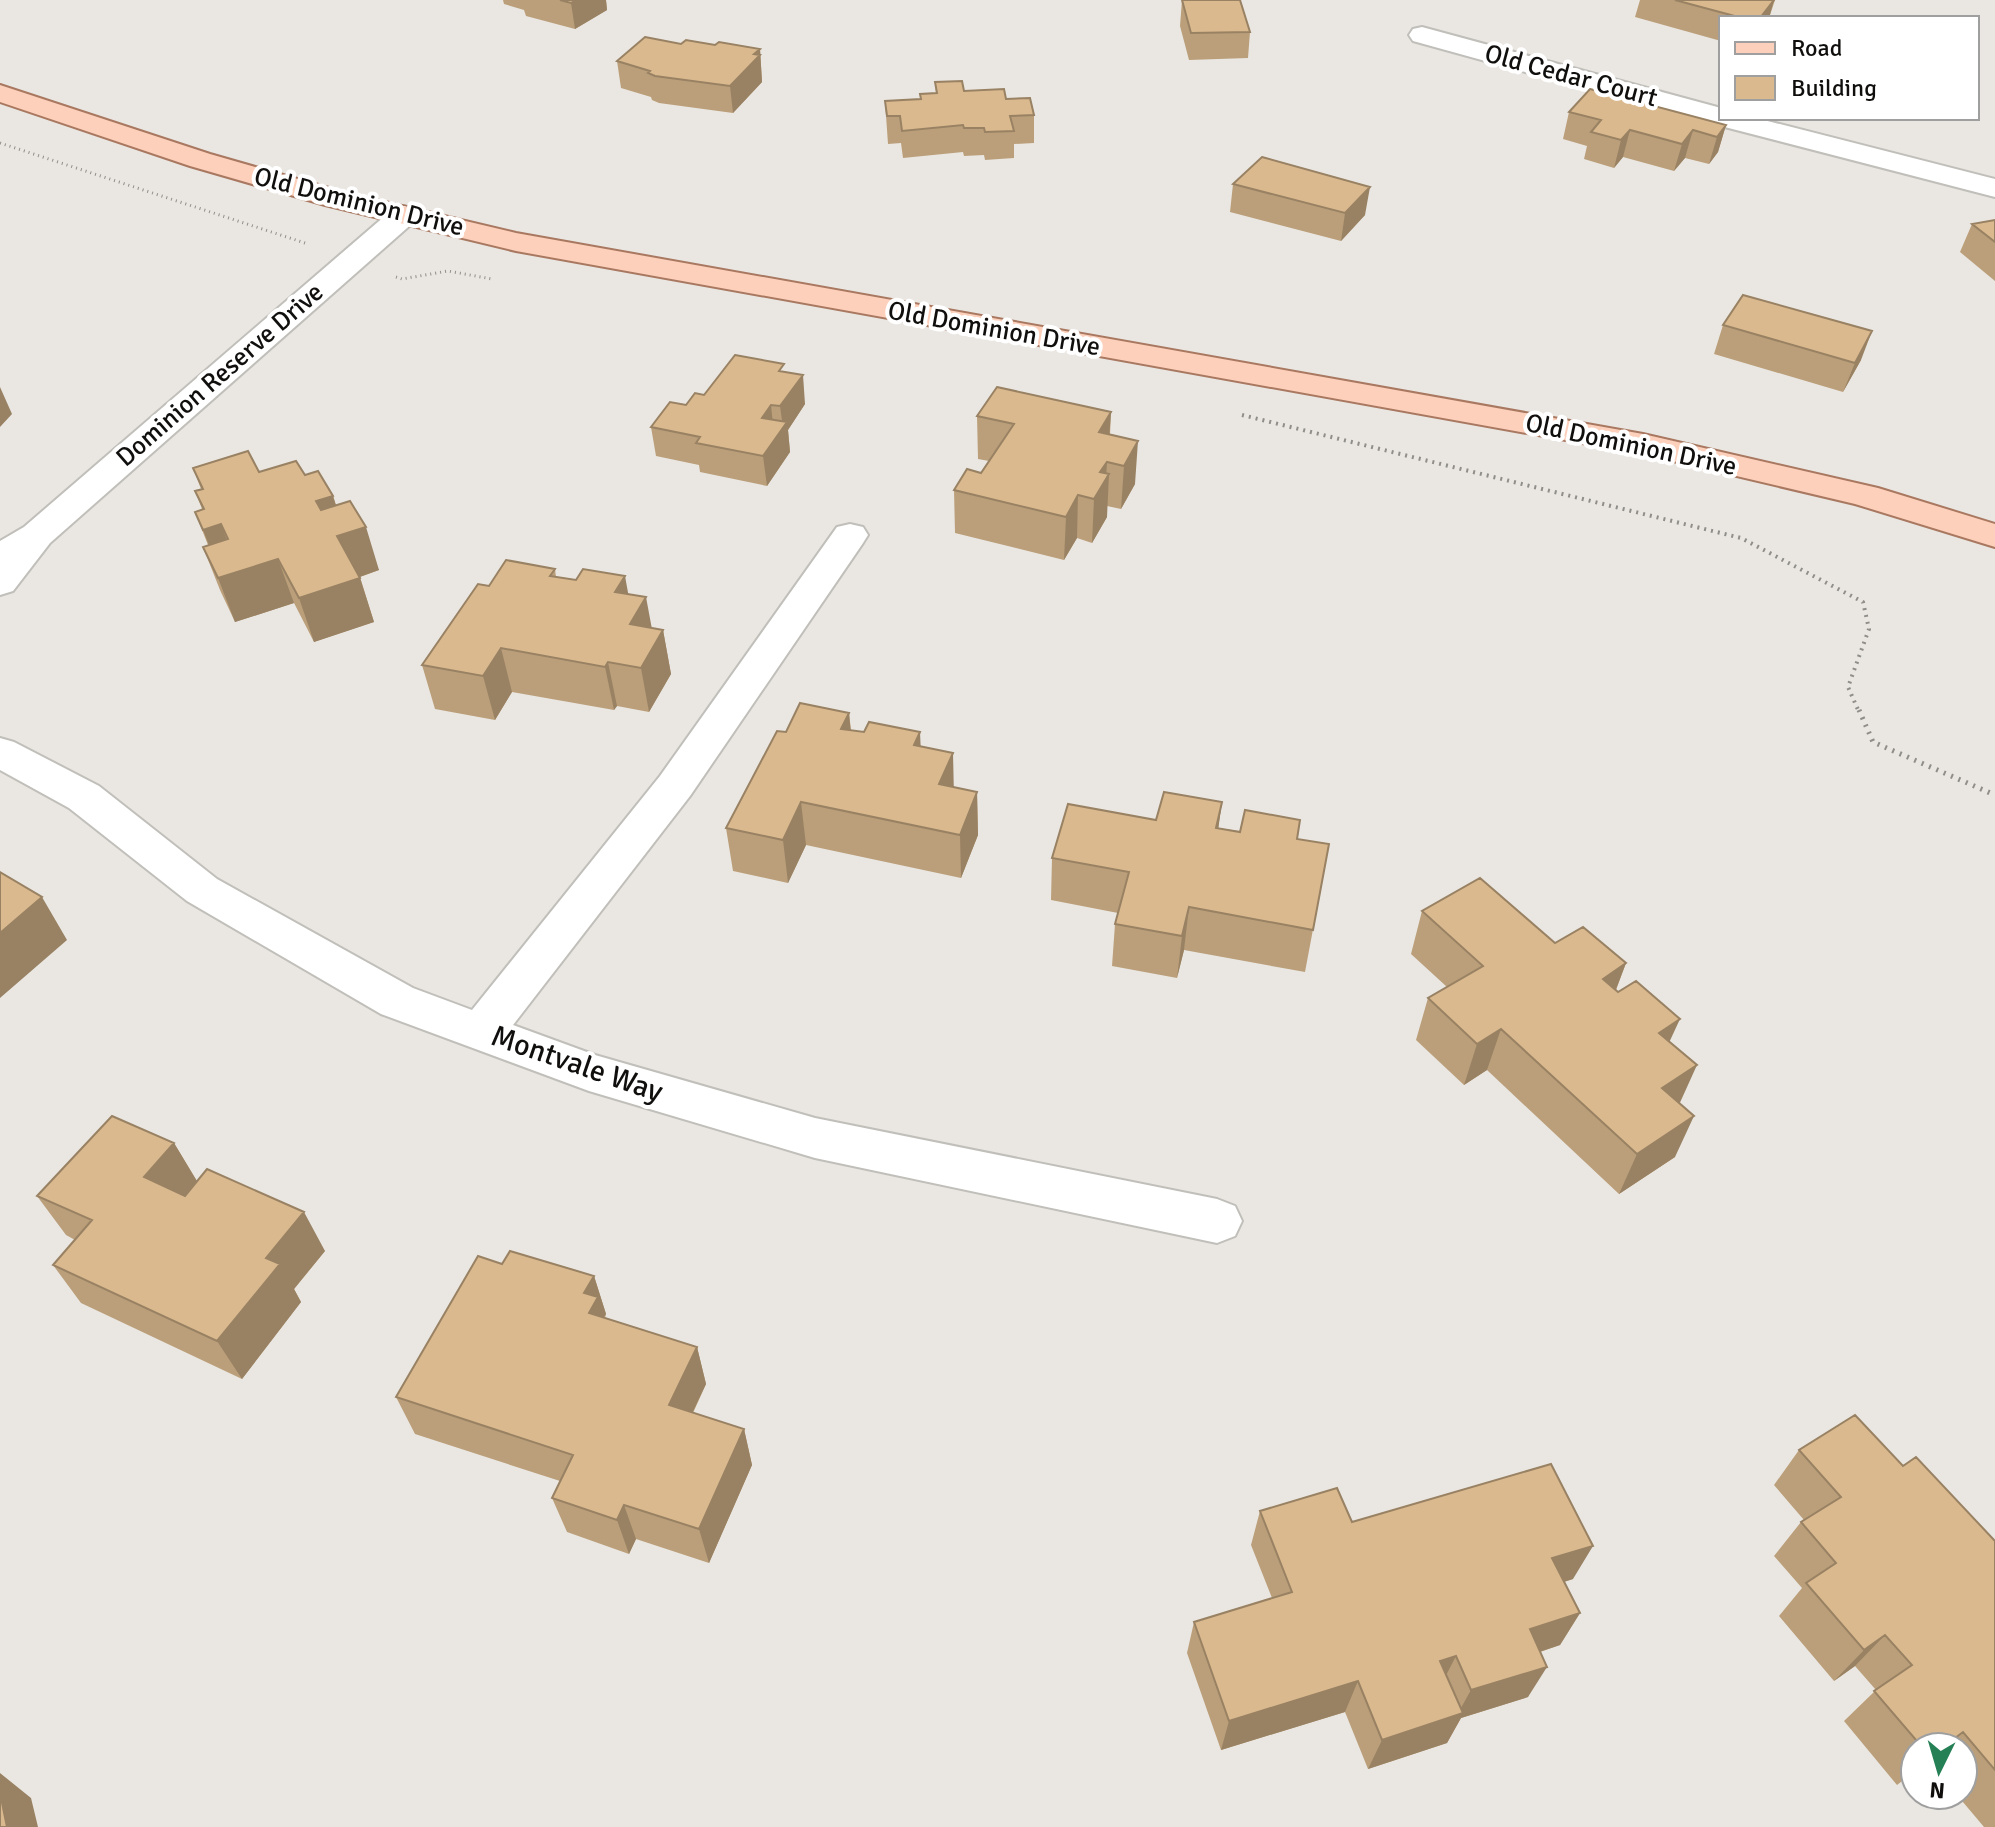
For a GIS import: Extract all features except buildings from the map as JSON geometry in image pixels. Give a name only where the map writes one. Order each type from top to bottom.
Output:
[{"type":"main road","name":"Old Dominion Drive","points":[[0,93],[209,163],[516,242],[1643,444],[1865,496],[1995,536]]},
{"type":"street","name":"Old Cedar Court","points":[[1422,35],[1719,117]]},
{"type":"street","name":"Old Cedar Court","points":[[1730,120],[1995,188]]},
{"type":"street","name":"Dominion Reserve Drive","points":[[0,557],[37,535],[404,215]]},
{"type":"street","name":"Dominion Reserve Drive","points":[[0,583],[37,535]]},
{"type":"street","points":[[481,1032],[675,786],[850,535]]},
{"type":"street","name":"Montvale Way","points":[[0,752],[84,797],[202,890],[397,1001],[589,1072],[815,1138],[1217,1221]]},
{"type":"path","points":[[1233,413],[1741,538],[1863,602],[1869,629],[1848,687],[1873,742],[1995,795]]}]
